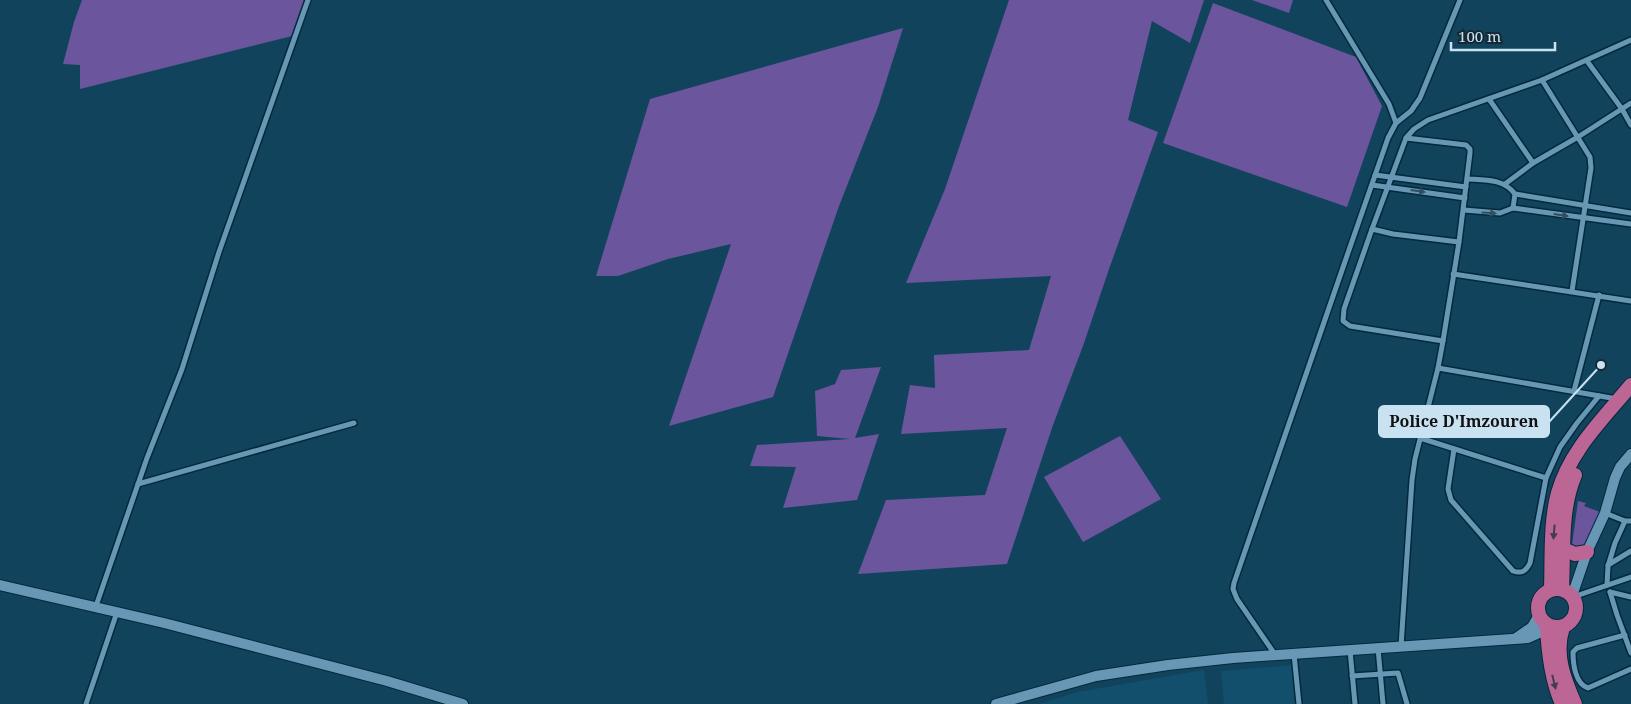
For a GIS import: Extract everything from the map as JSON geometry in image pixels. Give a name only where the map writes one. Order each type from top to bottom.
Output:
[{"type":"highway","points":[[1565,593],[1563,549],[1567,498],[1570,487],[1587,452],[1625,399],[1631,384]]},
{"type":"highway","points":[[1544,621],[1558,628],[1563,627],[1572,620],[1576,609],[1565,593],[1556,506],[1562,482],[1582,444],[1625,399]]},
{"type":"highway","points":[[1563,549],[1575,554],[1587,552]]},
{"type":"highway","points":[[1562,704],[1555,688],[1551,670],[1544,621],[1537,607],[1544,593],[1565,593]]},
{"type":"highway","points":[[1563,627],[1559,648],[1561,666],[1566,684],[1575,704]]},
{"type":"main road","points":[[1565,593],[1578,576],[1605,513],[1618,473],[1631,454]]},
{"type":"main road","points":[[0,585],[96,606],[387,681],[463,704]]},
{"type":"main road","points":[[996,704],[1105,674],[1207,660],[1515,639],[1532,626],[1544,621]]},
{"type":"street","points":[[96,606],[138,484],[182,369],[219,252],[308,0]]},
{"type":"street","points":[[1326,0],[1389,104],[1396,123]]},
{"type":"street","points":[[1276,656],[1237,599],[1233,589],[1234,583],[1388,138],[1396,123],[1411,111],[1420,98],[1460,0]]},
{"type":"street","points":[[1443,340],[1350,326],[1343,321],[1344,309],[1406,138],[1414,129],[1428,120],[1542,80],[1588,61],[1631,40]]},
{"type":"street","points":[[1588,61],[1631,125]]},
{"type":"street","points":[[1542,80],[1588,152],[1591,161],[1572,291]]},
{"type":"street","points":[[1489,99],[1533,163]]},
{"type":"street","points":[[1505,184],[1533,163],[1631,103]]},
{"type":"street","points":[[1401,647],[1412,480],[1443,340],[1464,210],[1470,153],[1470,149],[1466,145],[1406,138]]},
{"type":"street","points":[[1375,175],[1466,187]]},
{"type":"street","points":[[1468,179],[1505,184],[1515,194],[1631,213]]},
{"type":"street","points":[[1372,185],[1465,198]]},
{"type":"street","points":[[1513,208],[1515,194]]},
{"type":"street","points":[[1464,210],[1500,213],[1513,208],[1631,224]]},
{"type":"street","points":[[1372,229],[1393,234],[1459,242]]},
{"type":"street","points":[[1453,274],[1631,301]]},
{"type":"street","points":[[1574,391],[1600,295]]},
{"type":"street","points":[[1438,368],[1625,399]]},
{"type":"street","points":[[1454,449],[1448,489],[1452,500],[1513,571],[1518,573],[1527,569],[1530,563],[1546,478],[1560,447],[1599,396]]},
{"type":"street","points":[[138,484],[354,423]]},
{"type":"street","points":[[1420,438],[1546,478]]},
{"type":"street","points":[[1605,513],[1628,521],[1615,542],[1608,566],[1607,585]]},
{"type":"street","points":[[1608,566],[1631,551]]},
{"type":"street","points":[[1565,593],[1607,585],[1631,577]]},
{"type":"street","points":[[1600,586],[1610,592],[1631,596]]},
{"type":"street","points":[[1610,592],[1631,651]]},
{"type":"street","points":[[86,704],[117,612]]},
{"type":"street","points":[[1624,635],[1574,650],[1575,670],[1579,682],[1582,686],[1588,688],[1631,669]]},
{"type":"street","points":[[1378,648],[1383,704]]},
{"type":"street","points":[[1350,650],[1355,704]]},
{"type":"street","points":[[1294,654],[1299,704]]},
{"type":"street","points":[[1352,676],[1398,673],[1407,704]]},
{"type":"shaded area","points":[[82,0],[312,0],[300,34],[80,89],[80,65],[63,64]]},
{"type":"shaded area","points":[[1009,0],[1204,0],[1190,43],[1152,21],[1128,120],[1158,132],[1083,346],[1053,425],[1007,564],[858,574],[886,500],[985,495],[1007,428],[901,434],[910,385],[935,388],[934,355],[1029,350],[1051,276],[906,283],[945,189]]},
{"type":"shaded area","points":[[1252,0],[1293,0],[1289,13]]},
{"type":"shaded area","points":[[1213,3],[1356,57],[1382,106],[1347,207],[1163,143]]},
{"type":"shaded area","points":[[903,28],[878,107],[839,206],[773,397],[669,426],[731,244],[668,259],[618,276],[596,276],[650,99]]},
{"type":"shaded area","points":[[881,367],[855,438],[879,434],[857,500],[783,508],[796,467],[750,466],[757,445],[850,439],[817,436],[815,391],[835,384],[841,370]]},
{"type":"shaded area","points":[[1120,436],[1161,499],[1083,542],[1044,477]]},
{"type":"shaded area","points":[[1578,501],[1586,503],[1584,506],[1600,512],[1584,548],[1576,549],[1572,545]]},
{"type":"shaded area","points":[[1295,665],[1301,704],[1224,704],[1221,671]]},
{"type":"shaded area","points":[[1204,670],[1208,704],[1038,704],[1078,692]]},
{"type":"place","name":"Police D'Imzouren","points":[[1601,365]]}]
